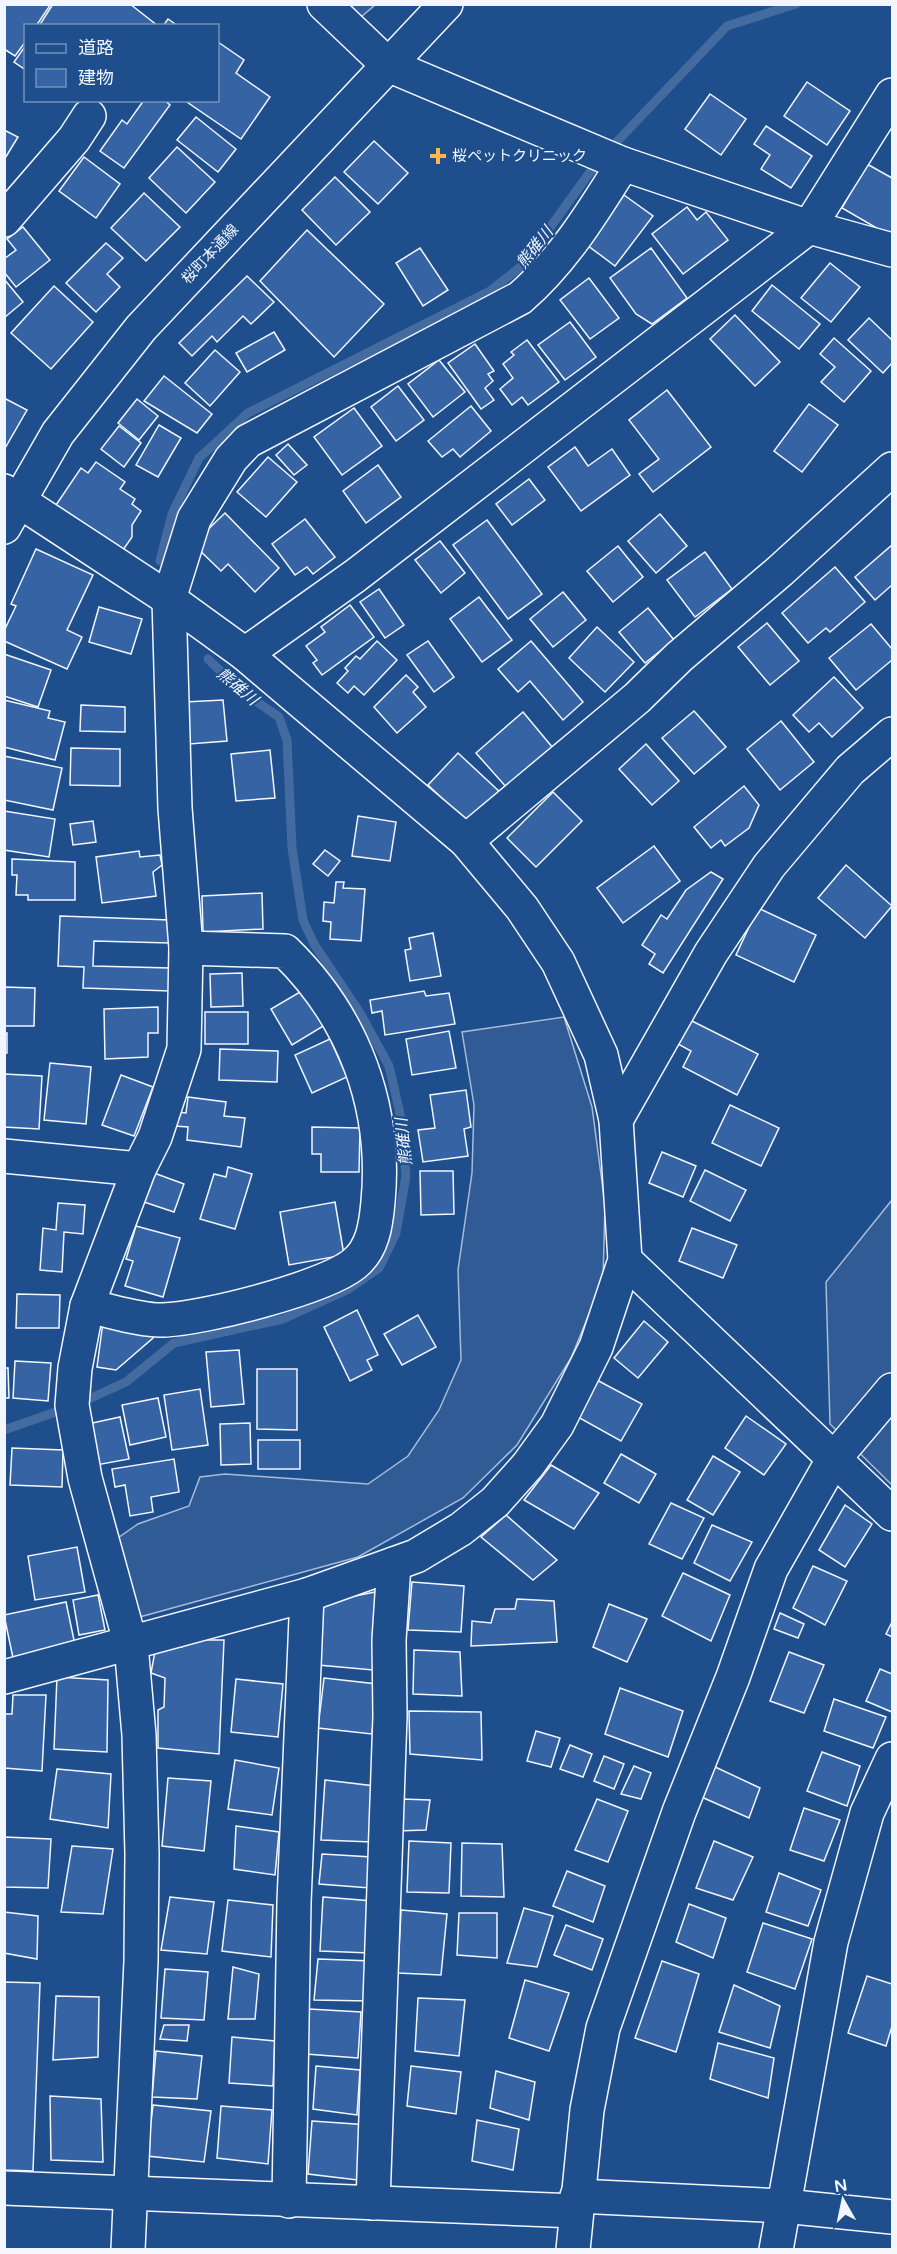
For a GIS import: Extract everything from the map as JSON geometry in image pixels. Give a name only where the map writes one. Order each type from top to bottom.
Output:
[{"type":"street","points":[[324,4],[388,64],[623,164],[809,227],[892,250]]},
{"type":"street","name":"桜町本通線","points":[[9,506],[58,433],[141,328],[446,4]]},
{"type":"street","points":[[245,654],[355,576],[809,227],[892,95]]},
{"type":"street","points":[[4,220],[74,139],[89,116]]},
{"type":"street","points":[[128,2250],[141,1961],[142,1854],[139,1735],[131,1644],[85,1478],[72,1405],[75,1368],[87,1305],[140,1169],[159,1127],[184,1049],[186,948],[175,808],[169,599],[194,519],[231,459],[248,441],[520,298],[543,278],[561,256],[623,164]]},
{"type":"street","points":[[466,841],[637,698],[679,657],[780,571],[892,468]]},
{"type":"street","points":[[4,1677],[307,1595],[416,1556],[461,1529],[495,1502],[528,1465],[557,1425],[596,1347],[625,1260],[616,1120],[601,1055],[558,962],[522,908],[466,841],[245,654],[169,599],[9,506]]},
{"type":"street","points":[[616,1120],[711,953],[769,866],[850,770],[892,734]]},
{"type":"street","points":[[87,1305],[162,1320],[254,1304],[330,1277],[355,1264],[372,1239],[381,1173],[375,1111],[360,1058],[311,976],[285,951],[186,948]]},
{"type":"street","points":[[4,1156],[140,1169]]},
{"type":"street","points":[[625,1260],[892,1514]]},
{"type":"street","points":[[573,2250],[587,2110],[603,2028],[679,1812],[733,1677],[771,1569],[833,1460],[892,1390]]},
{"type":"street","points":[[373,2203],[389,1740],[389,1640],[394,1564]]},
{"type":"street","points":[[289,2201],[294,1902],[307,1595]]},
{"type":"street","points":[[776,2250],[831,1942],[867,1813],[892,1759]]},
{"type":"street","points":[[4,2188],[373,2203],[784,2206],[892,2217]]},
{"type":"shaded area","points":[[350,5],[375,5],[361,17]]},
{"type":"shaded area","points":[[564,1017],[592,1107],[605,1205],[603,1280],[571,1358],[517,1445],[463,1498],[358,1557],[136,1618],[115,1540],[138,1524],[189,1506],[200,1477],[225,1474],[368,1484],[408,1456],[439,1410],[461,1360],[458,1270],[472,1173],[474,1105],[462,1032]]},
{"type":"shaded area","points":[[892,1200],[892,1485],[830,1424],[826,1282]]},
{"type":"building","points":[[4,4],[51,4],[37,24],[24,24],[24,44],[15,56],[4,49]]},
{"type":"building","points":[[53,4],[130,4],[155,24],[40,24]]},
{"type":"building","points":[[168,19],[175,24],[164,24]]},
{"type":"building","points":[[219,43],[244,60],[236,73],[270,97],[241,139],[187,102],[219,102]]},
{"type":"building","points":[[24,48],[24,69],[14,62]]},
{"type":"building","points":[[807,82],[850,111],[827,145],[784,116]]},
{"type":"building","points":[[710,94],[746,119],[721,155],[685,129]]},
{"type":"building","points":[[143,102],[166,102],[170,105],[124,168],[100,151],[122,120],[127,124]]},
{"type":"building","points":[[196,117],[236,149],[218,172],[177,140]]},
{"type":"building","points":[[766,126],[812,156],[791,188],[761,169],[770,155],[754,144]]},
{"type":"building","points":[[4,130],[18,137],[4,160]]},
{"type":"building","points":[[374,141],[408,173],[378,204],[344,172]]},
{"type":"building","points":[[177,147],[215,182],[186,213],[149,178]]},
{"type":"building","points":[[84,157],[120,184],[96,218],[59,191]]},
{"type":"building","points":[[867,164],[892,178],[892,237],[842,208]]},
{"type":"building","points":[[335,177],[370,212],[336,245],[302,210]]},
{"type":"building","points":[[144,193],[180,227],[146,261],[111,228]]},
{"type":"building","points":[[624,195],[653,216],[615,266],[587,245]]},
{"type":"building","points":[[687,207],[697,220],[706,212],[728,240],[683,274],[652,234]]},
{"type":"building","points":[[23,227],[50,260],[16,287],[4,272],[4,259],[16,250],[7,239]]},
{"type":"building","points":[[307,230],[384,304],[334,357],[260,281]]},
{"type":"building","points":[[106,243],[123,258],[107,274],[120,287],[96,312],[66,283]]},
{"type":"building","points":[[420,248],[448,290],[423,306],[396,263]]},
{"type":"building","points":[[651,248],[687,298],[652,324],[636,314],[610,278]]},
{"type":"building","points":[[830,263],[860,287],[831,322],[801,298]]},
{"type":"building","points":[[247,276],[274,302],[251,324],[243,316],[217,342],[212,336],[192,356],[179,343]]},
{"type":"building","points":[[589,278],[619,318],[590,339],[560,300]]},
{"type":"building","points":[[4,279],[23,302],[4,318]]},
{"type":"building","points":[[772,285],[820,324],[799,349],[752,311]]},
{"type":"building","points":[[54,286],[93,322],[51,369],[11,333]]},
{"type":"building","points":[[735,315],[780,362],[755,386],[710,339]]},
{"type":"building","points":[[869,318],[892,340],[892,363],[883,373],[848,340]]},
{"type":"building","points":[[570,322],[596,357],[565,380],[538,345]]},
{"type":"building","points":[[274,332],[285,350],[247,372],[236,353]]},
{"type":"building","points":[[834,338],[871,371],[844,402],[821,382],[835,367],[820,354]]},
{"type":"building","points":[[527,340],[559,382],[528,405],[522,397],[512,405],[500,389],[513,378],[503,364],[514,355],[511,352]]},
{"type":"building","points":[[475,344],[494,371],[488,374],[493,381],[485,388],[494,400],[481,409],[448,363]]},
{"type":"building","points":[[215,350],[240,372],[210,406],[185,383]]},
{"type":"building","points":[[439,360],[465,392],[433,417],[408,384]]},
{"type":"building","points":[[164,376],[212,414],[197,433],[144,401]]},
{"type":"building","points":[[398,386],[424,420],[396,441],[371,407]]},
{"type":"building","points":[[667,390],[711,447],[653,492],[639,474],[659,459],[629,420]]},
{"type":"building","points":[[4,398],[27,410],[4,450]]},
{"type":"building","points":[[137,399],[158,416],[139,440],[118,423]]},
{"type":"building","points":[[809,404],[838,425],[802,472],[774,451]]},
{"type":"building","points":[[471,406],[491,431],[460,457],[453,449],[442,457],[428,441]]},
{"type":"building","points":[[354,408],[382,446],[342,475],[314,437]]},
{"type":"building","points":[[159,425],[181,438],[158,477],[136,465]]},
{"type":"building","points":[[119,426],[141,443],[124,467],[101,449]]},
{"type":"building","points":[[288,444],[307,465],[294,475],[276,455]]},
{"type":"building","points":[[575,447],[588,466],[612,449],[630,475],[581,511],[548,467]]},
{"type":"building","points":[[268,457],[297,482],[266,517],[237,492]]},
{"type":"building","points":[[96,462],[125,482],[120,489],[135,499],[132,504],[141,511],[132,525],[132,537],[123,550],[56,505],[81,468],[88,473]]},
{"type":"building","points":[[378,465],[401,497],[366,523],[343,491]]},
{"type":"building","points":[[529,479],[545,500],[512,525],[496,504]]},
{"type":"building","points":[[225,513],[279,568],[255,592],[228,564],[221,571],[193,544]]},
{"type":"building","points":[[660,514],[687,546],[656,573],[628,541]]},
{"type":"building","points":[[305,519],[335,557],[313,574],[307,567],[295,575],[272,544]]},
{"type":"building","points":[[487,520],[542,594],[508,619],[453,545]]},
{"type":"building","points":[[440,541],[465,573],[441,593],[415,560]]},
{"type":"building","points":[[892,545],[892,585],[875,600],[855,577]]},
{"type":"building","points":[[618,546],[643,577],[613,602],[587,571]]},
{"type":"building","points":[[36,549],[93,575],[67,630],[82,637],[67,669],[4,641],[4,631],[16,606],[11,604]]},
{"type":"building","points":[[705,552],[732,589],[695,617],[667,580]]},
{"type":"building","points":[[835,567],[865,602],[830,632],[826,628],[808,643],[782,613]]},
{"type":"building","points":[[379,589],[404,625],[385,638],[360,602]]},
{"type":"building","points":[[563,592],[586,620],[553,647],[530,619]]},
{"type":"building","points":[[479,597],[512,640],[482,662],[450,619]]},
{"type":"building","points":[[350,605],[374,637],[322,675],[313,663],[317,660],[306,646],[325,632],[321,627]]},
{"type":"building","points":[[99,607],[142,619],[131,654],[89,642]]},
{"type":"building","points":[[648,608],[674,640],[645,663],[619,632]]},
{"type":"building","points":[[767,623],[799,661],[770,685],[738,647]]},
{"type":"building","points":[[871,624],[892,649],[892,660],[856,690],[829,658]]},
{"type":"building","points":[[597,627],[634,662],[605,692],[569,658]]},
{"type":"building","points":[[377,641],[397,660],[364,695],[354,686],[348,693],[337,683],[348,671],[345,668],[356,656],[360,659]]},
{"type":"building","points":[[428,641],[454,677],[434,692],[407,655]]},
{"type":"building","points":[[531,641],[583,702],[563,720],[530,681],[518,692],[498,669]]},
{"type":"building","points":[[4,654],[51,670],[38,707],[4,696]]},
{"type":"building","points":[[406,675],[418,687],[413,692],[426,707],[397,733],[374,707]]},
{"type":"building","points":[[834,677],[863,708],[832,737],[819,723],[809,732],[793,715]]},
{"type":"building","points":[[4,700],[50,711],[48,718],[65,722],[55,760],[4,747]]},
{"type":"building","points":[[223,700],[227,741],[189,744],[185,702]]},
{"type":"building","points":[[81,705],[125,707],[125,732],[80,731]]},
{"type":"building","points":[[694,711],[726,747],[694,774],[662,738]]},
{"type":"building","points":[[523,712],[553,748],[507,788],[476,753]]},
{"type":"building","points":[[781,721],[814,762],[780,790],[747,749]]},
{"type":"building","points":[[646,744],[679,781],[652,805],[619,769]]},
{"type":"building","points":[[71,748],[120,749],[120,786],[70,785]]},
{"type":"building","points":[[270,750],[275,798],[236,801],[231,754]]},
{"type":"building","points":[[458,753],[502,794],[471,826],[428,785]]},
{"type":"building","points":[[4,756],[62,768],[53,810],[4,800]]},
{"type":"building","points":[[744,786],[759,805],[749,828],[725,846],[721,840],[711,848],[694,827]]},
{"type":"building","points":[[553,792],[582,821],[536,867],[507,838]]},
{"type":"building","points":[[4,811],[55,819],[49,857],[4,850]]},
{"type":"building","points":[[358,816],[396,822],[390,861],[352,856]]},
{"type":"building","points":[[93,821],[96,842],[73,845],[70,824]]},
{"type":"building","points":[[654,846],[680,881],[623,923],[597,888]]},
{"type":"building","points":[[325,850],[340,861],[328,876],[313,864]]},
{"type":"building","points":[[139,851],[140,857],[160,855],[162,865],[153,872],[156,896],[102,903],[96,857]]},
{"type":"building","points":[[12,859],[75,862],[75,900],[28,900],[28,895],[16,895],[17,875],[12,875]]},
{"type":"building","points":[[846,865],[892,906],[865,938],[818,898]]},
{"type":"building","points":[[711,872],[723,879],[663,973],[649,964],[655,954],[642,945],[661,915],[667,919],[686,890]]},
{"type":"building","points":[[336,882],[344,882],[343,888],[365,889],[361,941],[330,939],[331,922],[323,921],[324,902],[334,903]]},
{"type":"building","points":[[262,893],[263,929],[203,932],[202,896]]},
{"type":"building","points":[[758,908],[816,935],[794,982],[736,955]]},
{"type":"building","points":[[60,916],[170,920],[170,943],[94,941],[93,966],[170,968],[170,991],[83,988],[84,967],[58,966]]},
{"type":"building","points":[[433,933],[441,976],[410,981],[405,950],[411,949],[409,938]]},
{"type":"building","points":[[242,973],[243,1006],[211,1007],[210,974]]},
{"type":"building","points":[[4,987],[35,988],[34,1026],[4,1026]]},
{"type":"building","points":[[305,989],[325,1025],[292,1045],[271,1009]]},
{"type":"building","points":[[424,991],[426,996],[449,993],[455,1024],[385,1035],[382,1011],[372,1013],[370,1000]]},
{"type":"building","points":[[158,1007],[158,1033],[148,1033],[148,1057],[105,1059],[104,1009]]},
{"type":"building","points":[[205,1012],[248,1012],[248,1044],[205,1044]]},
{"type":"building","points":[[690,1020],[758,1054],[737,1095],[683,1067],[691,1051],[678,1044]]},
{"type":"building","points":[[449,1031],[456,1068],[412,1075],[406,1039]]},
{"type":"building","points":[[4,1033],[7,1033],[7,1053],[4,1053]]},
{"type":"building","points":[[330,1039],[347,1077],[312,1093],[295,1055]]},
{"type":"building","points":[[220,1049],[278,1051],[277,1082],[219,1080]]},
{"type":"building","points":[[50,1063],[91,1067],[86,1124],[44,1120]]},
{"type":"building","points":[[4,1074],[42,1076],[39,1129],[4,1127]]},
{"type":"building","points":[[121,1075],[153,1087],[134,1136],[102,1125]]},
{"type":"building","points":[[466,1090],[471,1127],[464,1129],[468,1156],[423,1162],[418,1130],[435,1128],[430,1095]]},
{"type":"building","points":[[188,1097],[226,1102],[224,1116],[245,1118],[241,1147],[187,1140],[188,1127],[175,1126],[177,1112],[186,1113]]},
{"type":"building","points":[[730,1105],[779,1128],[761,1166],[712,1143]]},
{"type":"building","points":[[312,1127],[360,1128],[359,1172],[321,1172],[321,1154],[312,1154]]},
{"type":"building","points":[[662,1152],[696,1166],[683,1197],[649,1183]]},
{"type":"building","points":[[228,1167],[252,1174],[235,1229],[200,1219],[214,1174],[226,1177]]},
{"type":"building","points":[[705,1170],[746,1190],[730,1221],[690,1201]]},
{"type":"building","points":[[420,1171],[453,1171],[454,1214],[421,1215]]},
{"type":"building","points":[[154,1173],[184,1184],[174,1212],[144,1202]]},
{"type":"building","points":[[335,1202],[344,1255],[289,1265],[280,1212]]},
{"type":"building","points":[[58,1203],[85,1205],[83,1234],[64,1232],[62,1272],[40,1270],[43,1228],[56,1230]]},
{"type":"building","points":[[136,1226],[180,1238],[163,1297],[125,1286],[133,1261],[126,1259]]},
{"type":"building","points":[[692,1228],[737,1245],[723,1278],[679,1261]]},
{"type":"building","points":[[17,1294],[60,1295],[59,1328],[16,1328]]},
{"type":"building","points":[[357,1310],[378,1355],[367,1360],[372,1370],[350,1381],[324,1327]]},
{"type":"building","points":[[418,1315],[436,1347],[402,1365],[384,1334]]},
{"type":"building","points":[[644,1321],[668,1342],[638,1378],[614,1358]]},
{"type":"building","points":[[103,1322],[155,1329],[153,1338],[116,1370],[97,1367]]},
{"type":"building","points":[[239,1350],[244,1404],[211,1407],[206,1352]]},
{"type":"building","points":[[15,1361],[51,1363],[48,1401],[13,1398]]},
{"type":"building","points":[[4,1368],[8,1368],[9,1398],[4,1398]]},
{"type":"building","points":[[257,1369],[297,1369],[297,1430],[257,1429]]},
{"type":"building","points":[[595,1379],[642,1404],[621,1441],[576,1416]]},
{"type":"building","points":[[200,1389],[208,1445],[172,1450],[164,1395]]},
{"type":"building","points":[[158,1398],[166,1437],[130,1445],[122,1405]]},
{"type":"building","points":[[746,1416],[786,1444],[764,1475],[725,1448]]},
{"type":"building","points":[[120,1417],[129,1459],[91,1466],[83,1425]]},
{"type":"building","points":[[250,1423],[251,1464],[221,1465],[220,1424]]},
{"type":"building","points":[[258,1440],[300,1440],[300,1469],[258,1469]]},
{"type":"building","points":[[12,1448],[63,1450],[62,1487],[10,1485]]},
{"type":"building","points":[[621,1454],[656,1474],[639,1503],[604,1483]]},
{"type":"building","points":[[713,1456],[740,1472],[713,1515],[687,1500]]},
{"type":"building","points":[[174,1459],[179,1492],[151,1497],[153,1512],[130,1516],[125,1485],[115,1487],[112,1469]]},
{"type":"building","points":[[551,1465],[599,1493],[574,1529],[524,1500]]},
{"type":"building","points":[[671,1503],[704,1518],[682,1559],[649,1544]]},
{"type":"building","points":[[845,1505],[872,1524],[845,1567],[819,1550]]},
{"type":"building","points":[[506,1515],[557,1560],[533,1580],[481,1537]]},
{"type":"building","points":[[712,1525],[752,1542],[730,1581],[694,1563]]},
{"type":"building","points":[[77,1547],[85,1592],[35,1600],[28,1556]]},
{"type":"building","points":[[813,1566],[847,1581],[825,1625],[793,1608]]},
{"type":"building","points":[[683,1573],[730,1595],[711,1641],[662,1616]]},
{"type":"building","points":[[412,1582],[464,1586],[461,1632],[408,1630]]},
{"type":"building","points":[[380,1591],[373,1670],[318,1665],[320,1603]]},
{"type":"building","points":[[98,1595],[105,1630],[79,1635],[73,1600]]},
{"type":"building","points":[[517,1599],[554,1601],[557,1642],[471,1646],[472,1621],[491,1623],[495,1609],[515,1609]]},
{"type":"building","points":[[66,1602],[75,1645],[13,1658],[4,1615]]},
{"type":"building","points":[[609,1604],[647,1619],[627,1662],[593,1647]]},
{"type":"building","points":[[780,1613],[804,1624],[798,1638],[774,1629]]},
{"type":"building","points":[[892,1622],[892,1637],[886,1634]]},
{"type":"building","points":[[186,1640],[224,1640],[219,1754],[158,1748],[158,1710],[164,1707],[165,1678],[151,1673],[156,1646],[182,1647]]},
{"type":"building","points":[[414,1650],[460,1652],[462,1696],[413,1694]]},
{"type":"building","points":[[789,1652],[824,1665],[804,1713],[770,1701]]},
{"type":"building","points":[[880,1669],[892,1674],[892,1712],[866,1701]]},
{"type":"building","points":[[57,1677],[108,1680],[107,1752],[54,1749]]},
{"type":"building","points":[[324,1678],[377,1684],[372,1734],[318,1728]]},
{"type":"building","points":[[236,1679],[283,1684],[278,1737],[231,1732]]},
{"type":"building","points":[[620,1688],[683,1711],[668,1757],[605,1734]]},
{"type":"building","points":[[13,1695],[46,1695],[42,1771],[4,1768],[4,1714],[12,1714]]},
{"type":"building","points":[[834,1699],[886,1717],[873,1748],[824,1731]]},
{"type":"building","points":[[409,1711],[481,1712],[482,1760],[410,1754]]},
{"type":"building","points":[[536,1731],[560,1738],[551,1767],[527,1761]]},
{"type":"building","points":[[570,1745],[592,1754],[583,1777],[560,1769]]},
{"type":"building","points":[[822,1752],[860,1766],[847,1806],[807,1791]]},
{"type":"building","points":[[604,1756],[624,1764],[614,1789],[594,1781]]},
{"type":"building","points":[[235,1760],[279,1768],[272,1815],[228,1809]]},
{"type":"building","points":[[711,1765],[760,1788],[749,1818],[697,1795]]},
{"type":"building","points":[[634,1766],[651,1773],[641,1799],[621,1794]]},
{"type":"building","points":[[57,1769],[111,1774],[108,1828],[50,1819]]},
{"type":"building","points":[[168,1778],[211,1781],[204,1851],[162,1846]]},
{"type":"building","points":[[325,1780],[375,1786],[372,1842],[321,1840]]},
{"type":"building","points":[[401,1799],[430,1800],[426,1830],[396,1831]]},
{"type":"building","points":[[597,1799],[628,1811],[608,1862],[575,1850]]},
{"type":"building","points":[[804,1808],[840,1820],[824,1861],[790,1850]]},
{"type":"building","points":[[236,1826],[279,1832],[275,1875],[234,1869]]},
{"type":"building","points":[[4,1837],[51,1839],[48,1888],[4,1887]]},
{"type":"building","points":[[409,1841],[451,1843],[449,1893],[407,1892]]},
{"type":"building","points":[[714,1841],[753,1857],[733,1900],[696,1888]]},
{"type":"building","points":[[462,1843],[502,1844],[504,1897],[461,1896]]},
{"type":"building","points":[[72,1846],[113,1849],[103,1914],[61,1912]]},
{"type":"building","points":[[322,1854],[372,1857],[370,1888],[319,1884]]},
{"type":"building","points":[[567,1871],[605,1886],[593,1922],[553,1906]]},
{"type":"building","points":[[779,1873],[821,1890],[808,1926],[766,1912]]},
{"type":"building","points":[[170,1897],[214,1902],[207,1954],[161,1950]]},
{"type":"building","points":[[323,1897],[373,1901],[370,1953],[320,1951]]},
{"type":"building","points":[[228,1900],[273,1905],[271,1957],[222,1951]]},
{"type":"building","points":[[689,1904],[726,1918],[713,1958],[676,1942]]},
{"type":"building","points":[[524,1908],[553,1916],[537,1967],[507,1963]]},
{"type":"building","points":[[401,1910],[447,1914],[441,1975],[398,1973]]},
{"type":"building","points":[[4,1912],[38,1916],[37,1959],[4,1953]]},
{"type":"building","points":[[459,1913],[497,1913],[497,1958],[457,1955]]},
{"type":"building","points":[[763,1923],[812,1939],[795,1989],[747,1972]]},
{"type":"building","points":[[566,1925],[603,1939],[592,1970],[554,1955]]},
{"type":"building","points":[[318,1959],[372,1961],[369,2001],[314,2000]]},
{"type":"building","points":[[662,1961],[699,1974],[676,2052],[635,2038]]},
{"type":"building","points":[[233,1967],[259,1974],[255,2019],[228,2019]]},
{"type":"building","points":[[165,1969],[208,1972],[204,2020],[161,2018]]},
{"type":"building","points":[[867,1976],[892,1984],[892,2026],[886,2046],[848,2033]]},
{"type":"building","points":[[525,1980],[569,1993],[549,2051],[509,2038]]},
{"type":"building","points":[[4,1982],[40,1983],[33,2171],[4,2170]]},
{"type":"building","points":[[734,1985],[780,2006],[770,2048],[719,2032]]},
{"type":"building","points":[[56,1996],[99,1997],[98,2057],[53,2060]]},
{"type":"building","points":[[418,1998],[465,2000],[459,2056],[415,2051]]},
{"type":"building","points":[[309,2009],[361,2012],[358,2058],[306,2054]]},
{"type":"building","points":[[164,2025],[189,2025],[187,2041],[160,2039]]},
{"type":"building","points":[[232,2037],[275,2041],[273,2086],[229,2083]]},
{"type":"building","points":[[718,2043],[774,2058],[768,2098],[710,2079]]},
{"type":"building","points":[[156,2051],[202,2056],[197,2099],[152,2097]]},
{"type":"building","points":[[316,2066],[360,2070],[357,2115],[313,2109]]},
{"type":"building","points":[[411,2066],[461,2072],[456,2114],[407,2106]]},
{"type":"building","points":[[496,2071],[535,2082],[529,2120],[490,2108]]},
{"type":"building","points":[[50,2096],[101,2099],[103,2162],[51,2160]]},
{"type":"building","points":[[153,2105],[211,2111],[204,2162],[147,2156]]},
{"type":"building","points":[[221,2106],[272,2110],[268,2164],[217,2158]]},
{"type":"building","points":[[477,2120],[519,2129],[513,2170],[472,2161]]},
{"type":"building","points":[[312,2121],[369,2125],[366,2181],[308,2174]]},
{"type":"waterway","name":"熊碓川","points":[[608,151],[727,26],[796,4]]},
{"type":"waterway","name":"熊碓川","points":[[160,561],[172,514],[199,458],[248,413],[490,291],[523,265],[598,161]]},
{"type":"waterway","name":"熊碓川","points":[[80,1403],[126,1382],[174,1343],[283,1319],[347,1290],[379,1268],[396,1233],[406,1176],[401,1118],[389,1066],[360,1013],[314,944],[303,920],[292,848],[287,740],[279,717],[241,691],[208,659]]},
{"type":"waterway","name":"熊碓川","points":[[4,1430],[67,1408]]},
{"type":"place","name":"桜ペットクリニック","points":[[438,156]]}]
